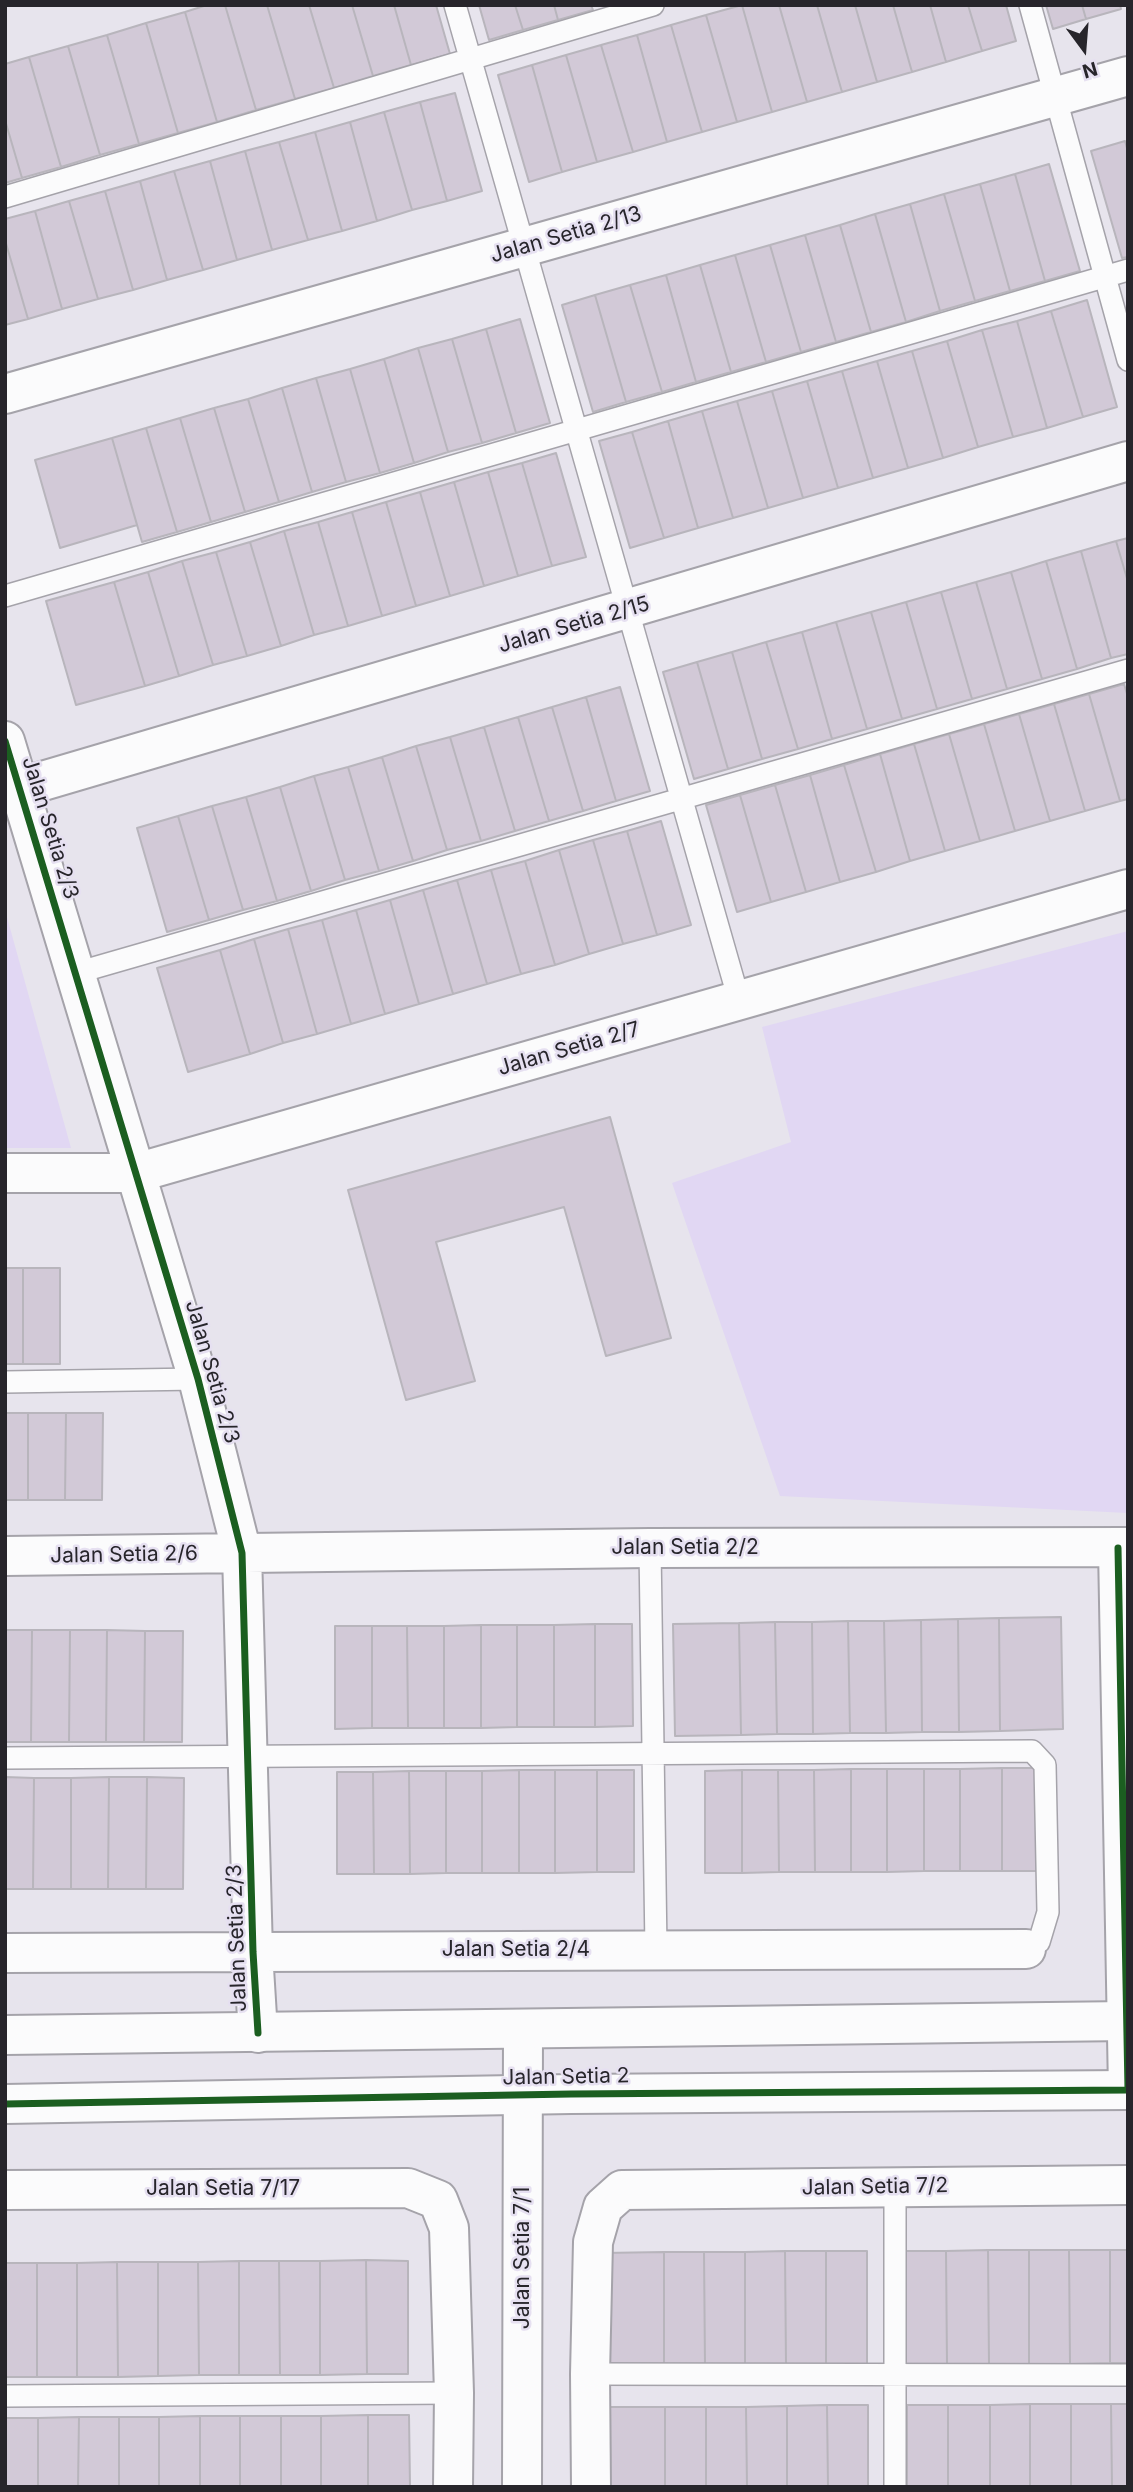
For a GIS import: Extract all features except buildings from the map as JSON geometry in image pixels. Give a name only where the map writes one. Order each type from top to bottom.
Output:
[{"type":"street","name":"Jalan Setia 2/13","points":[[5,394],[1128,76]]},
{"type":"street","name":"Jalan Setia 2/15","points":[[19,788],[1128,461]]},
{"type":"street","name":"Jalan Setia 2/3","points":[[5,741],[198,1379],[242,1553],[253,1952],[258,2033]]},
{"type":"street","name":"Jalan Setia 2/7","points":[[5,1173],[136,1172],[1128,889]]},
{"type":"street","name":"Jalan Setia 2/2","points":[[242,1553],[650,1548],[1123,1548]]},
{"type":"street","points":[[1123,1548],[1128,2090]]},
{"type":"street","name":"Jalan Setia 2/6","points":[[5,1556],[242,1553]]},
{"type":"street","name":"Jalan Setia 2/4","points":[[5,1953],[1026,1949]]},
{"type":"street","points":[[5,2035],[1127,2021]]},
{"type":"street","name":"Jalan Setia 7/1","points":[[522,2487],[523,2029]]},
{"type":"street","name":"Jalan Setia 2","points":[[5,2104],[1128,2090]]},
{"type":"street","name":"Jalan Setia 7/2","points":[[590,2374],[593,2242],[603,2207],[622,2190],[1128,2185]]},
{"type":"street","name":"Jalan Setia 7/17","points":[[5,2190],[408,2188],[438,2200],[449,2228],[453,2393]]},
{"type":"street","points":[[590,2374],[591,2487]]},
{"type":"street","points":[[453,2393],[453,2487]]},
{"type":"lane","points":[[455,5],[739,1000]]},
{"type":"lane","points":[[5,197],[653,5]]},
{"type":"lane","points":[[1030,5],[1128,360]]},
{"type":"lane","points":[[5,596],[1128,270]]},
{"type":"lane","points":[[76,974],[1128,670]]},
{"type":"lane","points":[[5,1382],[198,1379]]},
{"type":"lane","points":[[650,1548],[656,1949]]},
{"type":"lane","points":[[5,1758],[1032,1751],[1045,1765],[1048,1912],[1038,1942],[1026,1949]]},
{"type":"lane","points":[[895,2186],[895,2487]]},
{"type":"lane","points":[[590,2374],[1128,2375]]},
{"type":"lane","points":[[5,2396],[453,2393]]},
{"type":"shaded area","points":[[5,910],[71,1148],[5,1148]]},
{"type":"shaded area","points":[[1128,931],[1128,1513],[780,1496],[672,1183],[791,1142],[762,1027]]},
{"type":"cycle path","points":[[5,741],[198,1379],[242,1553],[253,1952],[258,2033]]},
{"type":"cycle path","points":[[5,2104],[571,2094],[1128,2090],[1118,1548]]}]
